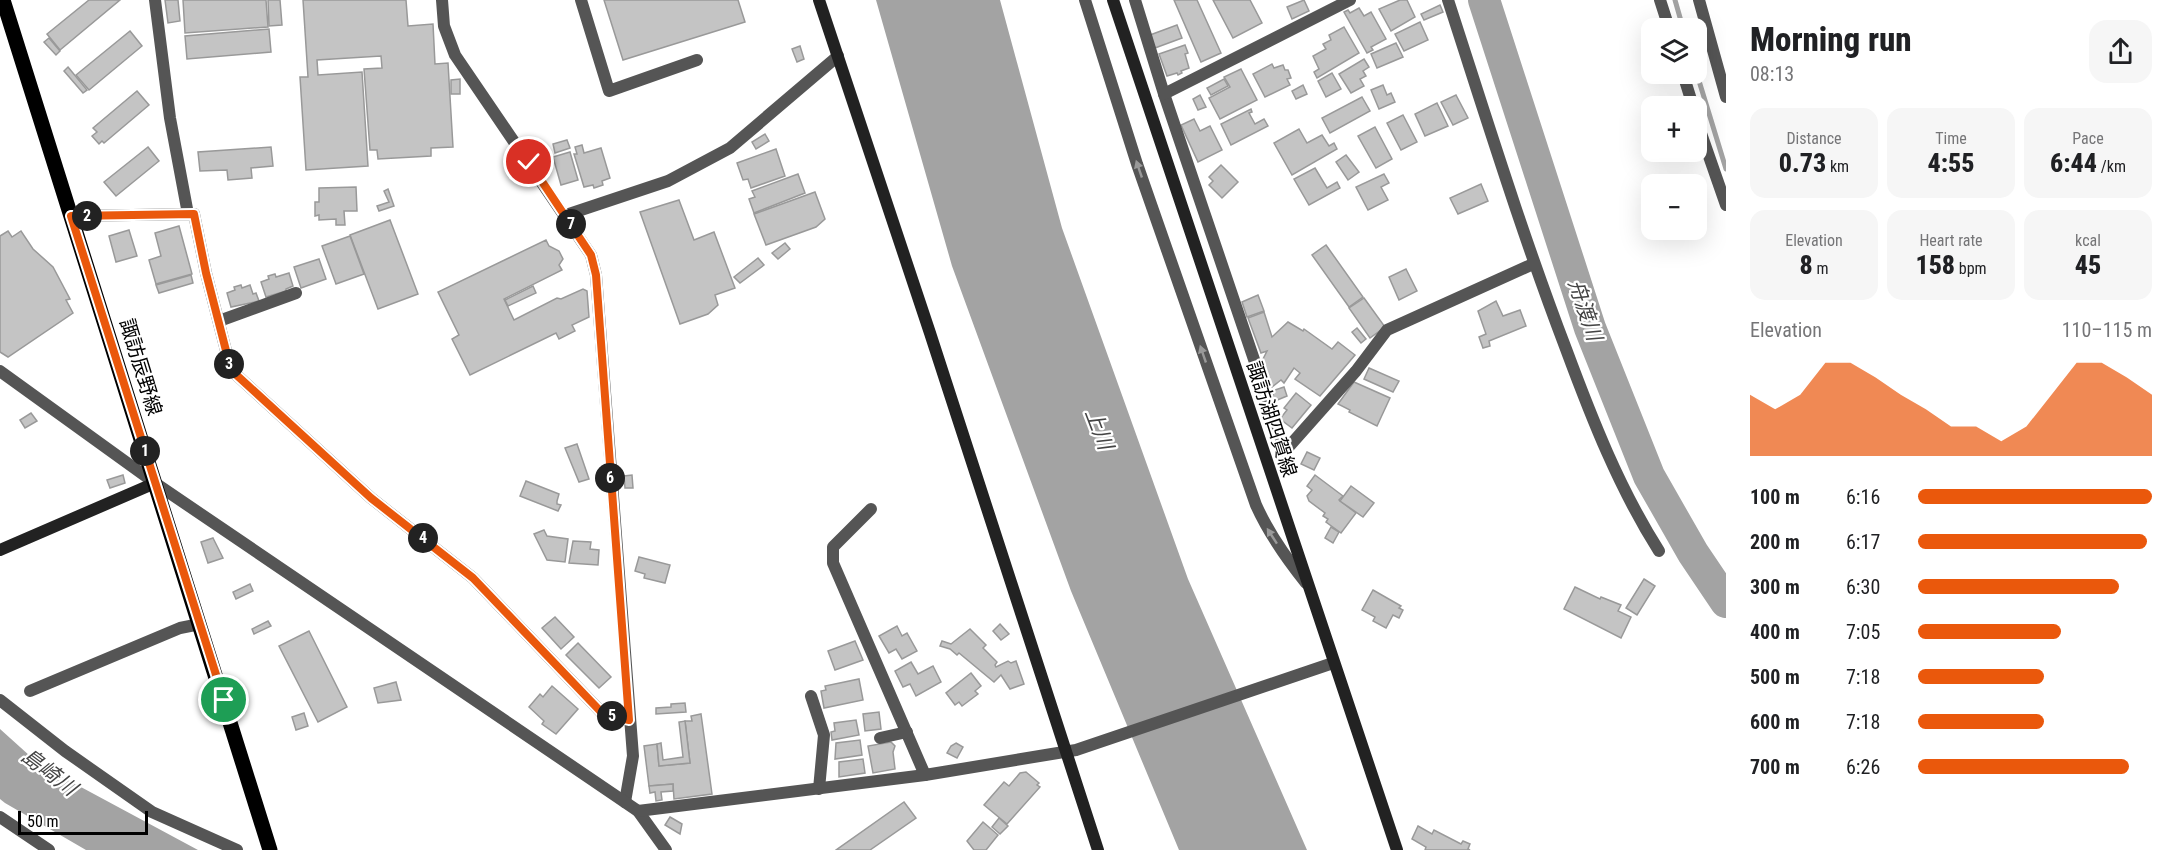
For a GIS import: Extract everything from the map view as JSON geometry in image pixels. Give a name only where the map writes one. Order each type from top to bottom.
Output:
[{"type":"main road","name":"諏訪辰野線","points":[[3,0],[270,850]]},
{"type":"street","points":[[154,0],[170,118],[189,214]]},
{"type":"street","points":[[442,0],[444,26],[455,54],[566,215],[591,255],[596,275],[633,756],[625,802]]},
{"type":"street","points":[[581,0],[609,91],[697,60]]},
{"type":"street","points":[[819,0],[1070,751],[1098,850]]},
{"type":"street","points":[[1084,0],[1137,164],[1256,505],[1287,560],[1306,583]]},
{"type":"street","name":"諏訪湖四賀線","points":[[1113,0],[1306,583],[1328,665],[1397,850]]},
{"type":"street","points":[[1136,0],[1164,94],[1285,451],[1356,371],[1387,330],[1533,264]]},
{"type":"street","points":[[1164,94],[1350,0]]},
{"type":"street","points":[[1448,0],[1533,264],[1593,420],[1635,513],[1659,551]]},
{"type":"street","points":[[1660,0],[1666,18]]},
{"type":"street","points":[[1699,0],[1726,97]]},
{"type":"street","points":[[566,215],[668,181],[730,148],[838,56]]},
{"type":"street","points":[[1707,150],[1726,205]]},
{"type":"street","points":[[71,216],[194,214],[206,273],[231,370],[371,498],[473,578],[603,714],[629,720]]},
{"type":"street","points":[[219,321],[296,293]]},
{"type":"street","points":[[0,371],[154,483],[638,811],[666,850]]},
{"type":"street","points":[[0,550],[154,483]]},
{"type":"street","points":[[871,509],[833,547],[833,563],[925,775]]},
{"type":"street","points":[[30,691],[180,628],[200,624]]},
{"type":"street","points":[[638,811],[925,775],[1070,751],[1328,665]]},
{"type":"street","points":[[811,696],[824,735],[819,789]]},
{"type":"street","points":[[0,700],[64,751],[152,812],[237,850]]},
{"type":"street","points":[[880,738],[907,732]]},
{"type":"street","points":[[0,818],[49,850]]},
{"type":"water","name":"上川","points":[[876,0],[1000,0],[1062,228],[1188,579],[1307,850],[1179,850],[1071,591],[952,266]]},
{"type":"water","name":"島崎川","points":[[0,729],[40,765],[198,850],[86,850],[5,803],[0,799]]},
{"type":"building","points":[[89,0],[120,0],[60,50],[47,34]]},
{"type":"building","points":[[165,0],[178,0],[180,21],[168,23]]},
{"type":"building","points":[[183,0],[266,0],[268,27],[185,33]]},
{"type":"building","points":[[268,0],[280,0],[282,25],[269,26]]},
{"type":"building","points":[[303,0],[406,0],[408,26],[433,24],[435,64],[448,63],[453,147],[431,148],[431,156],[378,159],[377,150],[370,150],[364,69],[382,68],[381,56],[317,60],[318,75],[362,72],[368,166],[306,170],[300,77],[308,77]]},
{"type":"building","points":[[604,0],[738,0],[745,22],[623,60]]},
{"type":"building","points":[[1174,0],[1197,0],[1221,53],[1201,62]]},
{"type":"building","points":[[1213,0],[1250,0],[1262,23],[1233,38]]},
{"type":"building","points":[[1304,0],[1309,11],[1292,19],[1287,7]]},
{"type":"building","points":[[1400,0],[1407,0],[1415,17],[1391,31],[1379,9]]},
{"type":"building","points":[[1440,5],[1443,12],[1424,20],[1421,14]]},
{"type":"building","points":[[1359,8],[1364,16],[1371,12],[1386,39],[1371,47],[1373,50],[1367,53],[1344,12],[1348,10],[1350,13]]},
{"type":"building","points":[[1420,22],[1428,40],[1404,51],[1395,34]]},
{"type":"building","points":[[1177,25],[1182,38],[1155,48],[1150,35]]},
{"type":"building","points":[[1344,27],[1359,53],[1317,78],[1314,72],[1319,69],[1313,56],[1326,49],[1323,44],[1331,40],[1329,35]]},
{"type":"building","points":[[269,29],[271,52],[187,59],[185,36]]},
{"type":"building","points":[[130,31],[142,46],[89,90],[76,75]]},
{"type":"building","points":[[49,38],[60,51],[56,55],[44,42]]},
{"type":"building","points":[[1396,43],[1403,57],[1377,68],[1371,54]]},
{"type":"building","points":[[1185,45],[1189,68],[1178,75],[1177,73],[1167,76],[1159,54]]},
{"type":"building","points":[[800,46],[804,59],[797,62],[792,49]]},
{"type":"building","points":[[1364,59],[1369,67],[1363,71],[1366,76],[1360,79],[1364,86],[1351,93],[1339,74]]},
{"type":"building","points":[[1272,64],[1274,68],[1283,65],[1285,70],[1288,70],[1291,78],[1287,79],[1290,85],[1265,97],[1253,74]]},
{"type":"building","points":[[68,67],[87,90],[83,93],[64,71]]},
{"type":"building","points":[[1241,69],[1257,100],[1220,119],[1209,98],[1230,87],[1224,77]]},
{"type":"building","points":[[1332,73],[1341,89],[1326,97],[1318,81]]},
{"type":"building","points":[[460,79],[460,94],[451,94],[451,80]]},
{"type":"building","points":[[1224,79],[1228,86],[1211,95],[1207,88]]},
{"type":"building","points":[[1303,85],[1307,94],[1296,99],[1292,91]]},
{"type":"building","points":[[1383,85],[1387,95],[1391,93],[1395,102],[1379,109],[1371,90]]},
{"type":"building","points":[[137,91],[149,105],[104,143],[102,141],[99,144],[92,136],[97,132],[93,128]]},
{"type":"building","points":[[1200,95],[1206,107],[1198,110],[1193,99]]},
{"type":"building","points":[[1456,95],[1468,118],[1453,125],[1441,102]]},
{"type":"building","points":[[1362,97],[1370,111],[1330,133],[1322,118]]},
{"type":"building","points":[[1437,103],[1448,126],[1425,136],[1415,114]]},
{"type":"building","points":[[1251,109],[1252,112],[1249,113],[1255,124],[1264,119],[1268,126],[1231,145],[1221,124]]},
{"type":"building","points":[[1403,115],[1417,142],[1401,150],[1387,123]]},
{"type":"building","points":[[1194,119],[1200,131],[1210,126],[1222,150],[1198,162],[1181,125]]},
{"type":"building","points":[[1375,127],[1392,159],[1376,168],[1358,136]]},
{"type":"building","points":[[1299,129],[1307,143],[1322,135],[1329,146],[1334,143],[1337,149],[1292,175],[1274,143]]},
{"type":"building","points":[[765,134],[769,141],[756,149],[752,142]]},
{"type":"building","points":[[567,140],[570,148],[555,153],[553,144]]},
{"type":"building","points":[[582,145],[584,153],[601,148],[610,178],[602,181],[603,185],[594,188],[593,185],[584,187],[574,154],[577,154],[575,147]]},
{"type":"building","points":[[148,147],[159,161],[116,196],[104,182]]},
{"type":"building","points":[[271,147],[273,166],[251,168],[252,178],[228,180],[227,170],[200,171],[198,152]]},
{"type":"building","points":[[776,149],[785,176],[751,188],[748,179],[743,180],[737,163]]},
{"type":"building","points":[[570,152],[578,180],[561,185],[553,157]]},
{"type":"building","points":[[1346,155],[1359,172],[1348,180],[1336,162]]},
{"type":"building","points":[[1221,165],[1238,182],[1222,198],[1209,185],[1213,181],[1209,177]]},
{"type":"building","points":[[1315,168],[1327,188],[1337,182],[1340,188],[1309,205],[1294,179]]},
{"type":"building","points":[[798,174],[805,193],[754,213],[749,199],[755,197],[752,191]]},
{"type":"building","points":[[1384,174],[1389,183],[1381,187],[1388,200],[1368,210],[1356,187]]},
{"type":"building","points":[[1481,184],[1488,201],[1458,214],[1450,198]]},
{"type":"building","points":[[356,187],[357,211],[344,211],[345,225],[336,225],[336,219],[319,220],[319,215],[315,216],[315,202],[319,202],[319,188]]},
{"type":"building","points":[[388,189],[394,206],[379,211],[377,206],[389,202],[384,191]]},
{"type":"building","points":[[815,192],[825,219],[816,227],[766,245],[754,214]]},
{"type":"building","points":[[679,200],[694,240],[714,232],[735,288],[715,295],[718,305],[708,314],[680,324],[640,212]]},
{"type":"building","points":[[390,220],[418,294],[378,309],[350,235]]},
{"type":"building","points":[[179,226],[192,274],[156,284],[149,260],[161,256],[155,233]]},
{"type":"building","points":[[129,230],[137,256],[116,262],[109,236]]},
{"type":"building","points":[[8,231],[12,237],[21,231],[33,249],[53,267],[70,299],[66,300],[73,313],[8,357],[0,352],[0,236]]},
{"type":"building","points":[[350,236],[364,274],[336,284],[322,246]]},
{"type":"building","points":[[546,240],[549,246],[559,251],[563,259],[559,265],[562,270],[504,299],[514,320],[557,298],[561,299],[583,289],[587,291],[589,317],[572,325],[575,331],[559,339],[556,333],[470,375],[452,339],[459,335],[438,292]]},
{"type":"building","points":[[785,243],[790,249],[778,259],[772,253]]},
{"type":"building","points":[[1326,245],[1363,297],[1349,307],[1312,255]]},
{"type":"building","points":[[758,258],[764,265],[740,283],[734,277]]},
{"type":"building","points":[[319,259],[326,279],[301,288],[294,267]]},
{"type":"building","points":[[1406,269],[1417,291],[1399,300],[1389,277]]},
{"type":"building","points":[[289,273],[293,286],[286,291],[266,297],[261,282],[269,279],[268,276],[275,274],[276,277]]},
{"type":"building","points":[[191,275],[193,283],[159,293],[156,285]]},
{"type":"building","points":[[241,285],[242,288],[250,285],[259,301],[231,307],[227,293]]},
{"type":"building","points":[[533,286],[536,293],[508,306],[505,300]]},
{"type":"building","points":[[1258,295],[1264,311],[1247,317],[1242,302]]},
{"type":"building","points":[[1364,298],[1385,327],[1370,338],[1349,308]]},
{"type":"building","points":[[1496,301],[1503,316],[1520,310],[1526,326],[1489,341],[1490,346],[1483,348],[1479,337],[1486,334],[1478,311]]},
{"type":"building","points":[[1264,312],[1272,337],[1288,322],[1303,331],[1304,329],[1332,349],[1338,342],[1355,355],[1320,396],[1295,379],[1300,373],[1294,368],[1284,383],[1281,380],[1272,387],[1262,361],[1267,351],[1261,353],[1248,318]]},
{"type":"building","points":[[1357,328],[1366,339],[1361,343],[1352,332]]},
{"type":"building","points":[[1369,368],[1399,381],[1393,392],[1364,379]]},
{"type":"building","points":[[1354,382],[1390,398],[1377,426],[1338,404]]},
{"type":"building","points":[[1284,387],[1287,396],[1275,401],[1272,391]]},
{"type":"building","points":[[1296,393],[1311,405],[1292,428],[1280,419],[1287,410],[1284,408]]},
{"type":"building","points":[[31,413],[37,421],[25,428],[20,420]]},
{"type":"building","points":[[577,444],[589,479],[579,482],[565,448]]},
{"type":"building","points":[[1307,452],[1320,458],[1314,470],[1301,464]]},
{"type":"building","points":[[123,475],[125,483],[110,488],[107,480]]},
{"type":"building","points":[[632,475],[633,488],[625,488],[624,476]]},
{"type":"building","points":[[1315,475],[1343,496],[1339,500],[1356,513],[1341,533],[1326,522],[1328,519],[1323,516],[1325,513],[1309,501],[1307,496],[1312,490],[1307,486]]},
{"type":"building","points":[[526,481],[559,494],[557,504],[561,505],[558,511],[520,496]]},
{"type":"building","points":[[1351,486],[1374,503],[1363,517],[1340,501]]},
{"type":"building","points":[[1331,527],[1339,532],[1333,543],[1325,538]]},
{"type":"building","points":[[544,530],[547,536],[568,539],[565,562],[547,560],[534,534]]},
{"type":"building","points":[[213,538],[223,558],[208,563],[201,542]]},
{"type":"building","points":[[573,541],[591,542],[590,549],[599,550],[598,565],[569,563]]},
{"type":"building","points":[[639,557],[670,565],[665,583],[644,578],[645,574],[635,571]]},
{"type":"building","points":[[1644,579],[1655,586],[1637,615],[1626,608]]},
{"type":"building","points":[[250,584],[253,591],[236,599],[233,592]]},
{"type":"building","points":[[1575,587],[1600,599],[1601,597],[1621,605],[1618,611],[1631,617],[1621,638],[1564,609]]},
{"type":"building","points":[[1373,590],[1401,606],[1399,608],[1403,610],[1399,618],[1393,615],[1386,628],[1373,621],[1375,617],[1362,610]]},
{"type":"building","points":[[555,617],[574,637],[561,649],[542,628]]},
{"type":"building","points":[[268,621],[271,626],[254,634],[252,629]]},
{"type":"building","points":[[1000,624],[1009,634],[1001,640],[993,631]]},
{"type":"building","points":[[897,626],[902,636],[907,633],[917,651],[902,659],[896,649],[889,653],[879,636]]},
{"type":"building","points":[[970,629],[986,645],[983,648],[997,662],[996,667],[1008,661],[1011,663],[1016,661],[1024,684],[1010,689],[1001,675],[994,682],[959,653],[957,655],[950,649],[940,646],[942,641],[951,644]]},
{"type":"building","points":[[309,631],[347,707],[318,722],[279,646]]},
{"type":"building","points":[[855,641],[863,660],[835,670],[828,651]]},
{"type":"building","points":[[578,643],[611,677],[599,688],[566,655]]},
{"type":"building","points":[[911,662],[918,674],[933,666],[941,682],[916,696],[910,684],[903,687],[895,671]]},
{"type":"building","points":[[971,673],[981,686],[975,691],[978,694],[962,706],[959,702],[955,705],[946,693]]},
{"type":"building","points":[[859,679],[863,700],[824,708],[821,691],[826,690],[825,686]]},
{"type":"building","points":[[396,682],[401,700],[378,703],[374,688]]},
{"type":"building","points":[[552,686],[578,709],[556,734],[542,724],[544,721],[529,707],[540,694],[543,697]]},
{"type":"building","points":[[685,703],[686,712],[656,714],[656,708]]},
{"type":"building","points":[[879,712],[881,729],[865,731],[863,714]]},
{"type":"building","points":[[304,713],[308,726],[296,730],[292,717]]},
{"type":"building","points":[[701,714],[712,794],[674,799],[673,784],[649,786],[644,746],[657,744],[659,766],[690,763],[685,721],[692,721],[691,716]]},
{"type":"building","points":[[856,720],[859,735],[832,740],[831,732],[835,731],[834,723]]},
{"type":"building","points":[[685,721],[690,763],[659,766],[657,744],[661,743],[663,760],[683,757],[679,722]]},
{"type":"building","points":[[860,740],[862,755],[835,759],[836,743]]},
{"type":"building","points":[[891,742],[895,746],[893,752],[895,769],[873,773],[868,746]]},
{"type":"building","points":[[956,743],[963,747],[957,758],[947,753]]},
{"type":"building","points":[[863,759],[865,773],[839,777],[839,762]]},
{"type":"building","points":[[1026,772],[1039,783],[1037,785],[1040,787],[1007,824],[984,805],[1004,782],[1009,786],[1020,773]]},
{"type":"building","points":[[673,784],[673,791],[661,792],[662,800],[656,801],[655,792],[650,793],[649,786]]},
{"type":"building","points":[[904,802],[916,818],[870,850],[836,850]]},
{"type":"building","points":[[670,817],[682,824],[680,834],[665,825]]},
{"type":"building","points":[[999,818],[1008,826],[1000,834],[992,827]]},
{"type":"building","points":[[983,822],[998,835],[986,850],[974,850],[967,841]]},
{"type":"building","points":[[1418,826],[1432,834],[1434,830],[1461,844],[1463,841],[1470,844],[1468,849],[1470,850],[1425,850],[1426,847],[1412,839]]},
{"type":"waterway","name":"舟渡川","points":[[1484,0],[1590,328],[1649,476],[1693,553],[1726,602]]},
{"type":"waterway","points":[[1675,0],[1680,18]]},
{"type":"waterway","points":[[1700,84],[1726,169]]},
{"type":"route","points":[[224,700],[71,216],[194,214],[206,273],[231,370],[371,498],[473,578],[603,714],[629,720],[596,275],[591,255],[529,162]]}]
